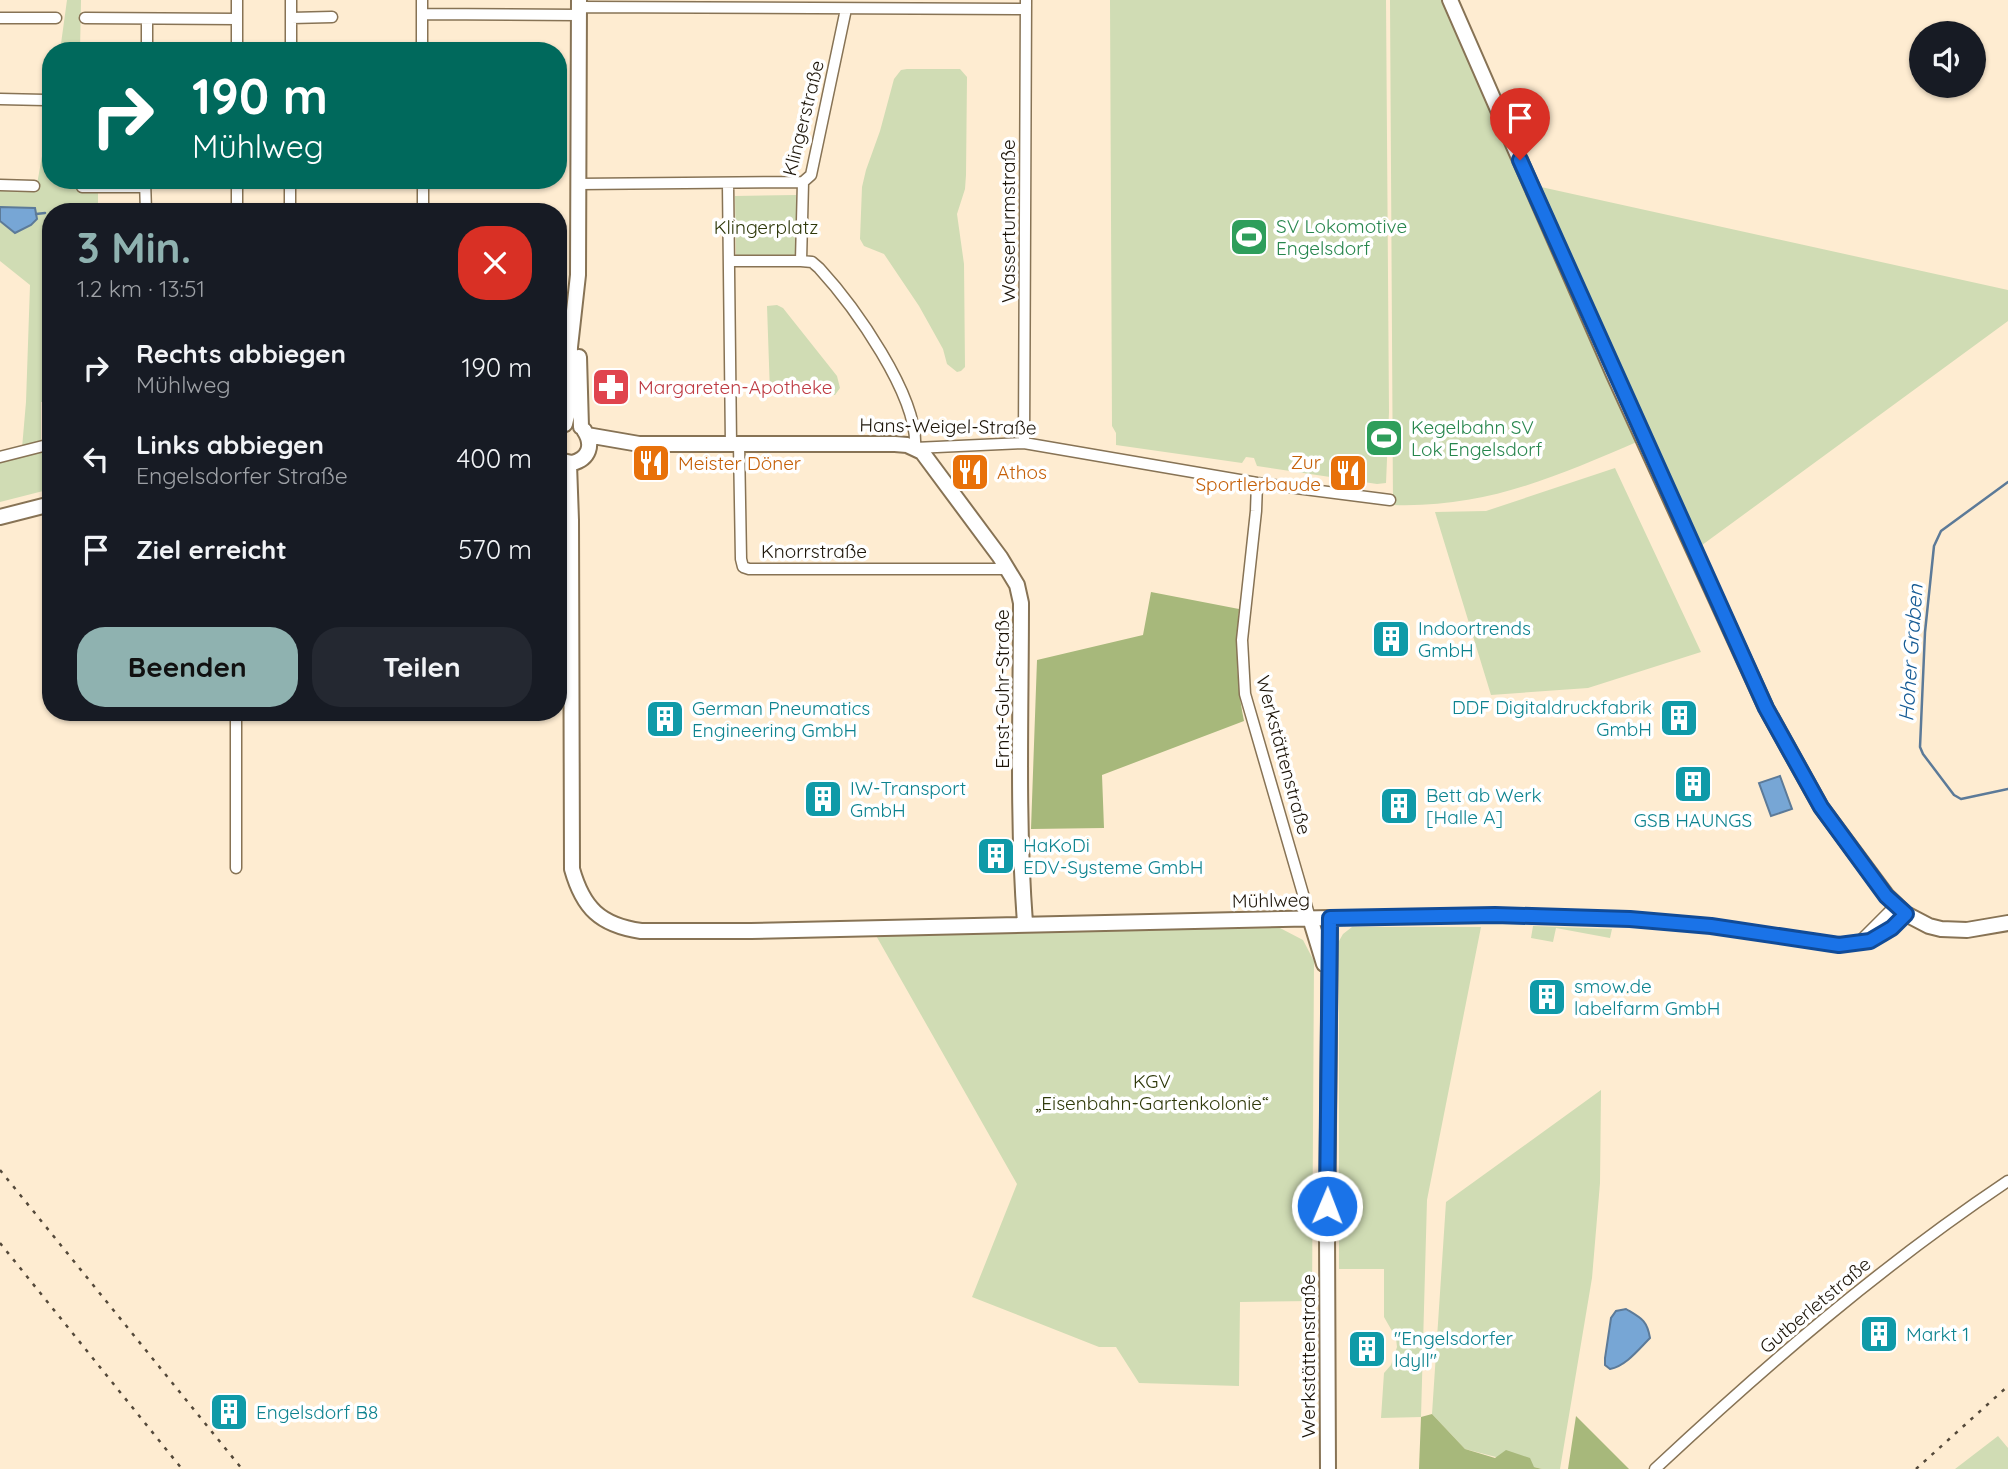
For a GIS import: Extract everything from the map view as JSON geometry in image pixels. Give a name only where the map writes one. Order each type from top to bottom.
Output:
[{"type":"street","points":[[237,0],[237,42]]},
{"type":"street","points":[[291,0],[291,42]]},
{"type":"street","points":[[422,0],[422,42]]},
{"type":"street","points":[[1450,0],[1615,375],[1766,708],[1821,807],[1901,910],[1928,926],[1941,929],[1960,931],[2008,923]]},
{"type":"street","points":[[422,14],[579,7],[846,9],[873,4],[1026,5]]},
{"type":"street","name":"Wasserturmstraße","points":[[1024,443],[1026,5]]},
{"type":"street","points":[[579,7],[577,296],[584,431],[590,445],[586,454]]},
{"type":"street","name":"Klingerstraße","points":[[802,261],[803,182],[811,174],[846,9]]},
{"type":"street","points":[[291,18],[332,17]]},
{"type":"street","points":[[0,18],[56,18]]},
{"type":"street","points":[[85,18],[237,19]]},
{"type":"street","points":[[147,19],[147,42]]},
{"type":"street","points":[[0,99],[42,100]]},
{"type":"street","points":[[578,184],[803,182]]},
{"type":"street","points":[[728,184],[735,444]]},
{"type":"street","points":[[0,185],[34,186]]},
{"type":"street","points":[[730,261],[802,261],[812,262],[819,268],[865,327],[892,372],[911,413],[915,448]]},
{"type":"street","points":[[567,414],[570,346],[577,296]]},
{"type":"street","name":"Hans-Weigel-Straße","points":[[567,427],[628,443]]},
{"type":"street","name":"Hans-Weigel-Straße","points":[[567,462],[579,461],[593,451],[628,443],[895,444],[915,448],[1024,443],[1257,483],[1390,500]]},
{"type":"street","name":"Knorrstraße","points":[[735,444],[743,567],[1008,569]]},
{"type":"street","points":[[0,457],[42,446]]},
{"type":"street","name":"Ernst-Guhr-Straße","points":[[915,448],[927,459],[1017,585],[1021,603],[1025,923]]},
{"type":"street","name":"Werkstättenstraße","points":[[1257,483],[1241,640],[1245,694],[1323,961],[1328,990]]},
{"type":"street","name":"Mühlweg","points":[[567,491],[571,520],[572,869],[579,893],[590,908],[607,922],[623,928],[818,930],[1025,923],[1495,915],[1630,919],[1711,926],[1839,945],[1858,942],[1901,910]]},
{"type":"street","points":[[0,517],[42,506]]},
{"type":"street","points":[[236,721],[236,868]]},
{"type":"street","name":"Werkstättenstraße","points":[[1328,1469],[1330,918]]},
{"type":"street","name":"Gutberletstraße","points":[[1655,1469],[1730,1400],[1918,1243],[2008,1181]]},
{"type":"green space","points":[[67,0],[81,0],[80,42],[61,42]]},
{"type":"green space","name":"SV Lokomotive Engelsdorf","points":[[1110,0],[1386,0],[1389,412],[1386,483],[1377,484],[1257,466],[1254,458],[1246,457],[1242,463],[1116,445],[1116,433],[1112,426]]},
{"type":"green space","points":[[1390,0],[1444,0],[1523,183],[2008,290],[2008,321],[1698,548],[1639,441],[1549,478],[1490,496],[1427,505],[1393,505]]},
{"type":"green space","points":[[960,69],[967,77],[965,189],[957,214],[964,264],[965,367],[957,372],[947,364],[943,349],[919,306],[884,254],[864,246],[860,239],[862,187],[866,170],[894,79],[901,70]]},
{"type":"green space","points":[[42,156],[42,189],[98,191],[98,203],[42,203],[41,443],[22,448],[30,285],[0,261],[0,190],[36,190]]},
{"type":"green space","name":"Klingerplatz","points":[[796,195],[797,258],[736,258],[735,196]]},
{"type":"green space","points":[[777,305],[783,308],[837,376],[840,388],[835,395],[777,396],[770,393],[767,306]]},
{"type":"green space","points":[[42,450],[42,491],[0,502],[0,461]]},
{"type":"green space","points":[[1615,468],[1701,652],[1588,688],[1491,695],[1435,512],[1486,511]]},
{"type":"green space","points":[[1151,592],[1239,609],[1237,665],[1244,721],[1102,775],[1104,828],[1031,829],[1037,660],[1143,635]]},
{"type":"green space","points":[[1533,926],[1612,929],[1610,938],[1556,928],[1553,942],[1531,938]]},
{"type":"green space","points":[[1352,927],[1481,927],[1427,1200],[1421,1417],[1381,1418],[1384,1373],[1391,1365],[1397,1347],[1396,1338],[1384,1317],[1384,1269],[1339,1269],[1339,941]]},
{"type":"green space","name":"KGV „Eisenbahn-Gartenkolonie“","points":[[1280,928],[1303,940],[1314,961],[1312,1301],[1240,1302],[1239,1386],[1139,1383],[1116,1347],[1099,1347],[972,1297],[1017,1184],[874,932]]},
{"type":"green space","points":[[1601,1090],[1600,1183],[1592,1278],[1560,1469],[1542,1469],[1465,1449],[1432,1414],[1446,1202]]},
{"type":"green space","points":[[1432,1414],[1465,1449],[1495,1458],[1506,1450],[1530,1458],[1534,1467],[1542,1469],[1419,1469],[1421,1417]]},
{"type":"green space","points":[[1576,1416],[1629,1469],[1568,1469]]},
{"type":"green space","points":[[1998,1436],[2008,1448],[2008,1469],[1955,1469]]},
{"type":"water","points":[[0,207],[35,208],[37,219],[15,233],[0,221]]},
{"type":"water","points":[[1780,776],[1792,809],[1771,816],[1759,783]]},
{"type":"water","points":[[1626,1309],[1642,1320],[1650,1338],[1627,1361],[1610,1369],[1605,1365],[1605,1358],[1611,1318],[1616,1311]]},
{"type":"waterway","points":[[36,214],[42,213]]},
{"type":"waterway","name":"Hoher Graben","points":[[2008,482],[1941,531],[1934,546],[1925,632],[1920,747],[1954,795],[1961,799],[2008,789]]},
{"type":"railway","points":[[0,1170],[242,1469]]},
{"type":"railway","points":[[0,1243],[182,1469]]},
{"type":"railway","points":[[1916,1469],[2008,1386]]},
{"type":"place","name":"SV Lokomotive Engelsdorf","points":[[1249,237]]},
{"type":"place","name":"Margareten-Apotheke","points":[[611,387]]},
{"type":"place","name":"Kegelbahn SV Lok Engelsdorf","points":[[1384,438]]},
{"type":"place","name":"Meister Döner","points":[[651,463]]},
{"type":"place","name":"Athos","points":[[970,472]]},
{"type":"place","name":"Zur Sportlerbaude","points":[[1348,473]]},
{"type":"place","name":"Indoortrends GmbH","points":[[1391,639]]},
{"type":"place","name":"DDF Digitaldruckfabrik GmbH","points":[[1679,718]]},
{"type":"place","name":"German Pneumatics Engineering GmbH","points":[[665,719]]},
{"type":"place","name":"GSB HAUNGS","points":[[1693,784]]},
{"type":"place","name":"IW-Transport GmbH","points":[[823,799]]},
{"type":"place","name":"Bett ab Werk [Halle A]","points":[[1399,806]]},
{"type":"place","name":"HaKoDi EDV-Systeme GmbH","points":[[996,856]]},
{"type":"place","name":"smow.de labelfarm GmbH","points":[[1547,997]]},
{"type":"place","name":"Markt 1","points":[[1879,1334]]},
{"type":"place","name":"\"Engelsdorfer Idyll\"","points":[[1367,1349]]},
{"type":"place","name":"Engelsdorf B8","points":[[229,1412]]},
{"type":"route","points":[[1327,1206],[1330,918],[1495,915],[1630,919],[1711,926],[1839,945],[1870,941],[1892,928],[1906,914],[1886,896],[1821,807],[1766,708],[1624,397],[1520,160]]}]
